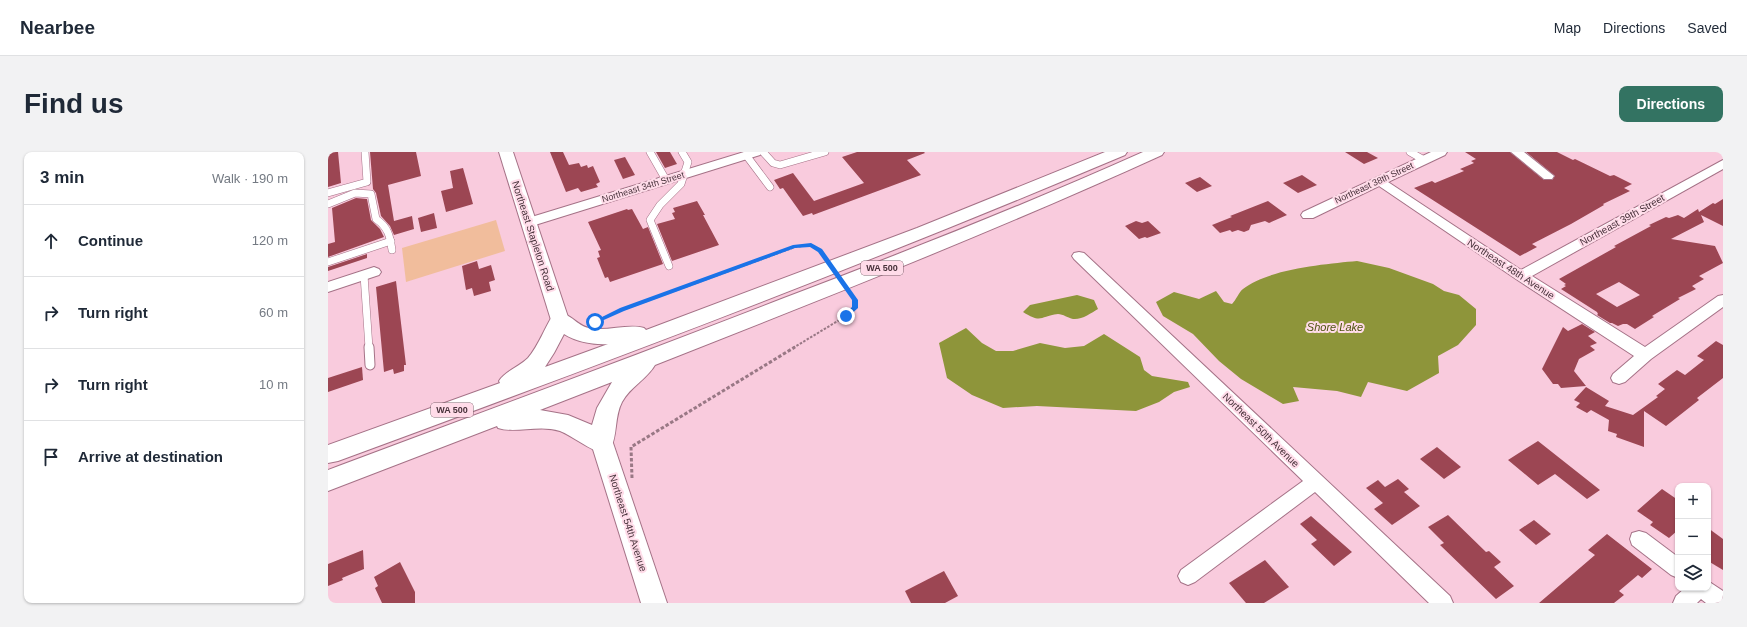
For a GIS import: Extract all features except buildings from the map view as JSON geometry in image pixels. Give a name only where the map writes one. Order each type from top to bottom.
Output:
[{"type":"highway","name":"WA 500","points":[[329,454],[575,365],[942,226],[1119,152]]},
{"type":"highway","name":"WA 500","points":[[334,479],[661,354],[974,230],[1156,152]]},
{"type":"highway","points":[[329,454],[517,378],[545,354],[560,320],[575,331],[589,336],[627,335],[654,329],[790,283]]},
{"type":"highway","points":[[602,443],[603,424],[606,410],[614,397],[625,381],[643,366],[661,354]]},
{"type":"highway","points":[[334,479],[497,423],[524,418],[545,419],[566,423],[584,430],[602,443]]},
{"type":"street","name":"Northeast Stapleton Road","points":[[506,152],[530,222],[560,320]]},
{"type":"street","name":"Northeast 38th Street","points":[[1308,215],[1441,152]]},
{"type":"street","points":[[1517,152],[1548,176]]},
{"type":"street","name":"Northeast 34th Street","points":[[530,222],[751,154]]},
{"type":"street","name":"Northeast 39th Street","points":[[1521,276],[1723,164]]},
{"type":"street","name":"Northeast 48th Avenue","points":[[1379,181],[1521,276],[1645,355]]},
{"type":"street","name":"Northeast 50th Avenue","points":[[1079,256],[1443,603]]},
{"type":"street","points":[[328,286],[369,274]]},
{"type":"street","points":[[1618,378],[1645,355],[1723,300]]},
{"type":"street","name":"Northeast 54th Avenue","points":[[602,443],[654,603]]},
{"type":"street","points":[[1188,576],[1315,482]]},
{"type":"street","points":[[1639,539],[1675,567]]},
{"type":"street","points":[[1684,603],[1697,591]]},
{"type":"street","points":[[1707,591],[1722,603]]},
{"type":"lane","points":[[328,193],[367,182],[365,152]]},
{"type":"lane","points":[[650,152],[652,158],[666,180]]},
{"type":"lane","points":[[670,266],[650,220],[660,205],[681,184],[688,162],[682,152]]},
{"type":"lane","points":[[763,152],[773,163],[780,165],[825,152]]},
{"type":"lane","points":[[1410,152],[1424,160]]},
{"type":"lane","points":[[751,154],[770,187]]},
{"type":"lane","points":[[328,204],[341,198],[359,193],[366,192],[371,194],[376,219],[385,224],[390,232],[392,250]]},
{"type":"lane","points":[[328,262],[391,240]]},
{"type":"lane","points":[[369,274],[370,365]]},
{"type":"path","points":[[595,322],[622,310],[794,247],[811,245],[820,250],[855,300],[855,308],[846,316],[631,447],[632,464]]},
{"type":"shaded area","points":[[496,220],[505,251],[406,282],[402,248]]},
{"type":"water","name":"Shore Lake","points":[[1357,261],[1389,268],[1433,284],[1444,291],[1459,295],[1476,309],[1476,325],[1458,345],[1438,356],[1439,373],[1407,391],[1368,382],[1361,397],[1337,391],[1293,387],[1299,401],[1283,404],[1241,379],[1219,361],[1193,334],[1163,316],[1156,302],[1174,292],[1199,299],[1216,291],[1224,302],[1232,304],[1243,289],[1254,282],[1267,277],[1297,269]]},
{"type":"water","points":[[1077,295],[1094,300],[1098,309],[1086,316],[1076,319],[1058,314],[1034,318],[1023,312],[1030,305]]},
{"type":"water","points":[[966,328],[982,343],[996,351],[1013,351],[1040,343],[1065,348],[1084,346],[1104,334],[1140,357],[1144,370],[1152,376],[1188,382],[1190,387],[1174,392],[1159,402],[1136,411],[1037,406],[1003,408],[972,395],[947,378],[939,343]]},
{"type":"route","points":[[595,322],[622,310],[803,245],[811,245],[820,250],[855,300],[855,308],[846,316]]}]
